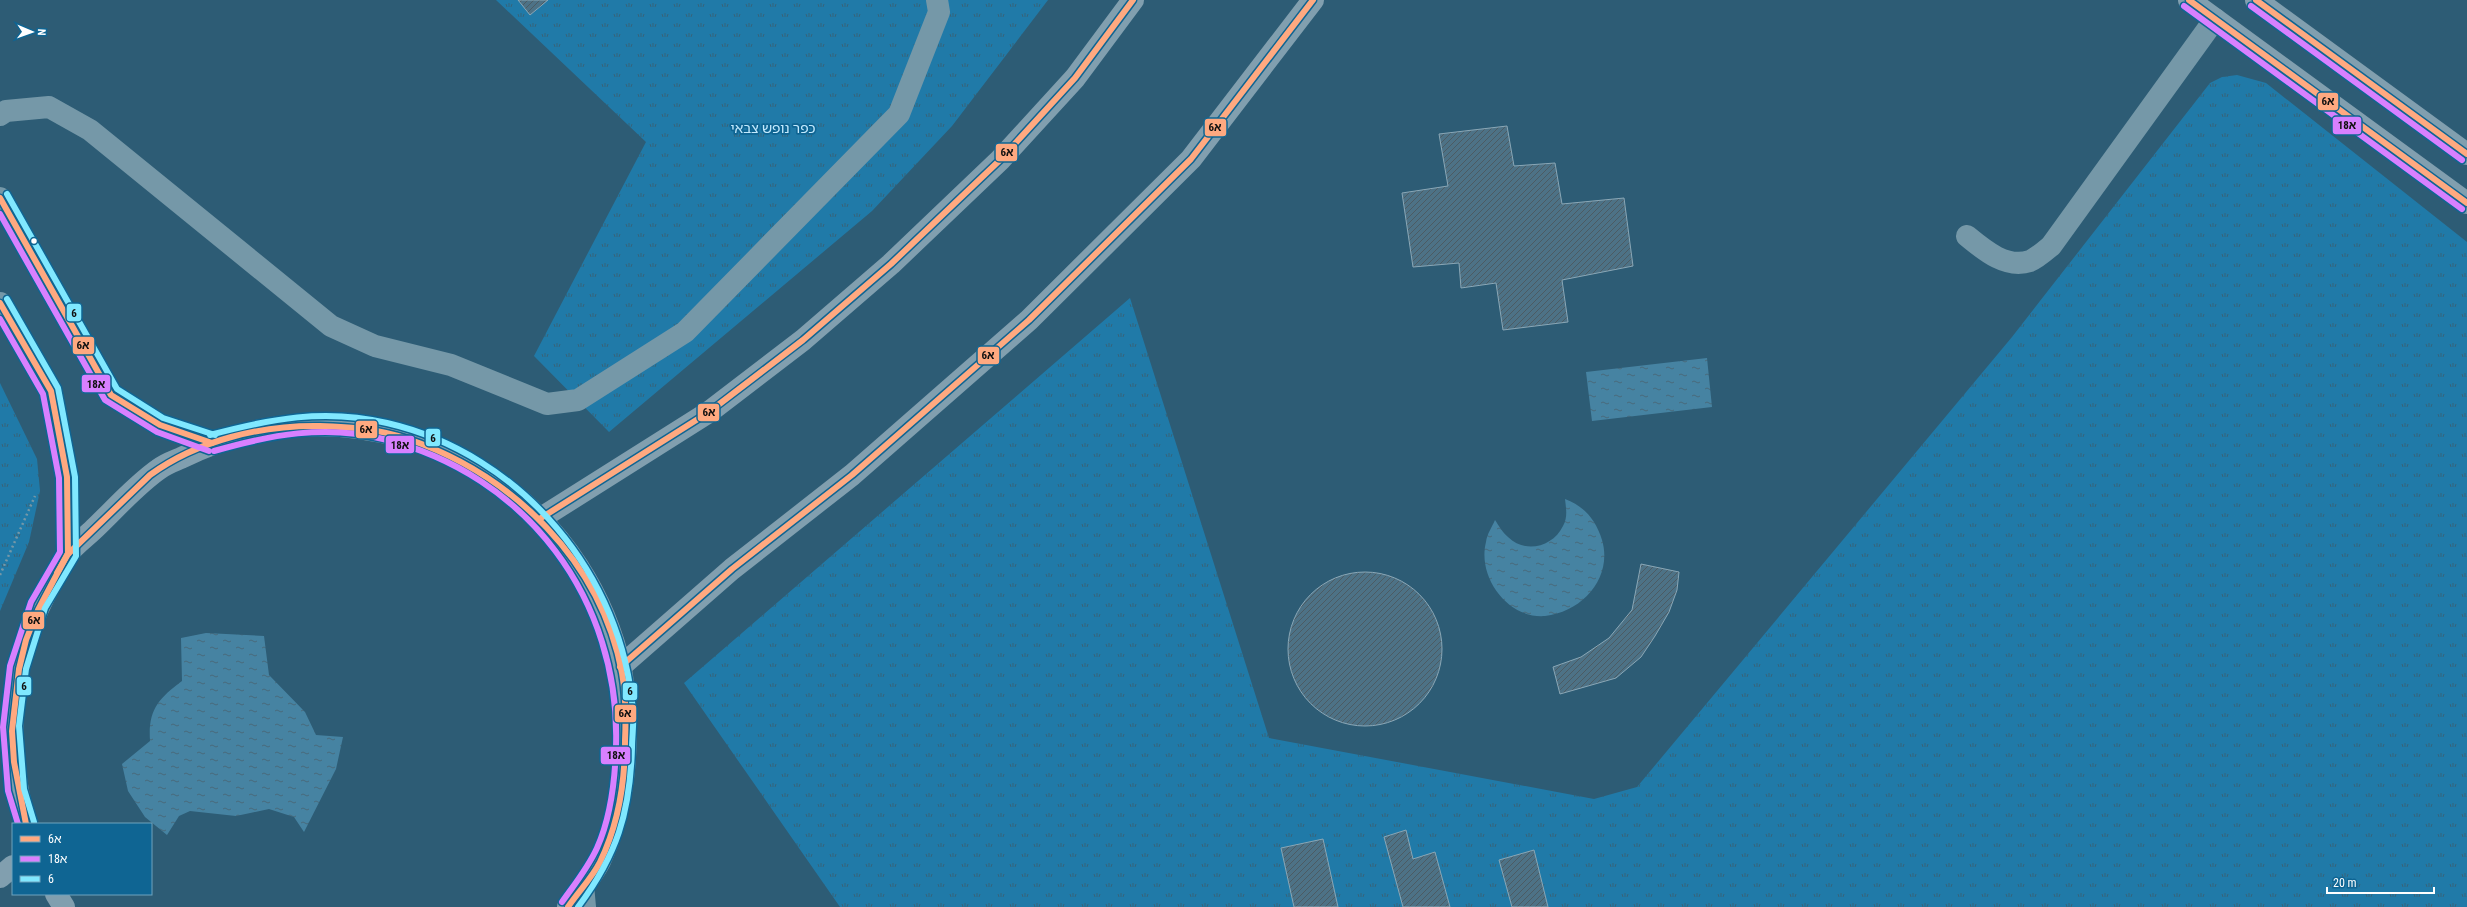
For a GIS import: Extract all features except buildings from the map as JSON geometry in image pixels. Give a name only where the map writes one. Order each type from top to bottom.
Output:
[{"type":"main road","points":[[541,518],[709,412],[804,340],[891,264],[1016,143],[1075,78],[1133,0]]},
{"type":"main road","points":[[620,667],[732,569],[852,475],[1028,320],[1191,159],[1313,0]]},
{"type":"main road","points":[[2189,0],[2467,203]]},
{"type":"main road","points":[[2256,0],[2467,154]]},
{"type":"main road","points":[[26,823],[16,790],[11,726],[18,667],[38,605],[68,554],[159,468],[212,443],[270,427],[327,423],[386,431],[444,450],[495,479],[541,518],[579,568],[606,621],[620,667],[627,743],[619,806],[600,862],[568,907]]},
{"type":"main road","points":[[0,877],[12,867]]},
{"type":"main road","points":[[57,895],[64,907]]},
{"type":"street","points":[[0,114],[6,111],[49,107],[90,130],[331,326],[375,346],[452,364],[547,404],[578,400],[685,332],[899,114],[939,12],[937,0]]},
{"type":"street","points":[[1967,236],[1988,253],[2007,262],[2030,261],[2051,246],[2215,19]]},
{"type":"street","points":[[0,198],[110,395],[160,425],[212,443]]},
{"type":"street","points":[[0,303],[51,391],[67,477],[68,554]]},
{"type":"street","points":[[583,885],[585,907]]},
{"type":"path","points":[[0,575],[35,496]]},
{"type":"green space","name":"כפר נופש צבאי","points":[[496,0],[1048,0],[952,126],[872,211],[609,432],[534,356],[646,142]]},
{"type":"green space","points":[[2237,75],[2266,83],[2467,242],[2467,907],[840,907],[684,683],[1130,298],[1269,738],[1594,799],[1637,787],[2012,337],[2210,83],[2222,77]]},
{"type":"green space","points":[[0,383],[37,459],[40,491],[29,542],[0,611]]},
{"type":"water","points":[[1707,358],[1712,407],[1592,421],[1586,372]]},
{"type":"water","points":[[1565,499],[1578,506],[1593,520],[1602,540],[1604,554],[1603,567],[1599,579],[1583,600],[1571,608],[1559,613],[1545,616],[1531,615],[1519,611],[1498,593],[1491,582],[1486,569],[1484,555],[1488,533],[1495,520],[1504,534],[1515,542],[1530,547],[1546,543],[1553,539],[1565,523]]},
{"type":"water","points":[[206,633],[264,636],[269,675],[305,712],[316,735],[343,737],[336,769],[304,832],[294,817],[269,809],[236,816],[190,811],[179,816],[167,835],[145,817],[128,791],[122,764],[150,741],[151,721],[156,706],[182,681],[181,638]]},
{"type":"transit line","name":"6א","points":[[541,518],[709,412],[803,340],[891,264],[1000,160],[1075,78],[1133,0]]},
{"type":"transit line","name":"6א","points":[[620,667],[732,569],[852,475],[1029,320],[1191,159],[1313,0]]},
{"type":"transit line","name":"6א","points":[[2189,0],[2467,203]]},
{"type":"transit line","name":"6א","points":[[2256,0],[2467,154]]},
{"type":"transit line","name":"18א","points":[[2184,6],[2462,209]]},
{"type":"transit line","name":"18א","points":[[2251,6],[2462,160]]},
{"type":"transit line","name":"6","points":[[7,194],[117,389],[163,418],[215,435]]},
{"type":"transit line","name":"6א","points":[[0,198],[111,395],[160,425],[212,443]]},
{"type":"transit line","name":"18א","points":[[0,214],[105,400],[157,432],[209,451]]},
{"type":"transit line","name":"6","points":[[7,299],[58,388],[75,477],[76,556],[45,608],[26,669],[19,726],[24,789],[34,822]]},
{"type":"transit line","name":"6א","points":[[0,303],[51,391],[67,477],[68,554],[57,573]]},
{"type":"transit line","name":"18א","points":[[0,319],[43,394],[59,478],[60,552],[31,602],[10,666],[3,727],[8,791],[18,823]]},
{"type":"transit line","name":"6","points":[[210,435],[254,424],[297,417],[341,416],[387,423],[436,439],[481,462],[521,492],[556,528],[586,569],[609,613],[625,662],[633,712],[631,771],[628,793],[619,832],[603,869],[578,907]]},
{"type":"transit line","name":"6א","points":[[26,823],[14,762],[12,731],[19,669],[26,640],[38,610],[67,555],[150,475],[189,452],[231,437],[276,428],[320,426],[364,429],[408,439],[446,455],[483,475],[516,499],[546,528],[573,559],[594,594],[611,632],[622,673],[625,698],[625,756],[622,788],[612,833],[600,862],[593,874],[568,907]]},
{"type":"transit line","name":"18א","points":[[214,451],[256,440],[298,433],[340,432],[383,439],[435,456],[481,481],[521,513],[555,551],[582,594],[602,642],[613,693],[616,747],[615,773],[611,799],[602,836],[581,876],[562,902]]}]
